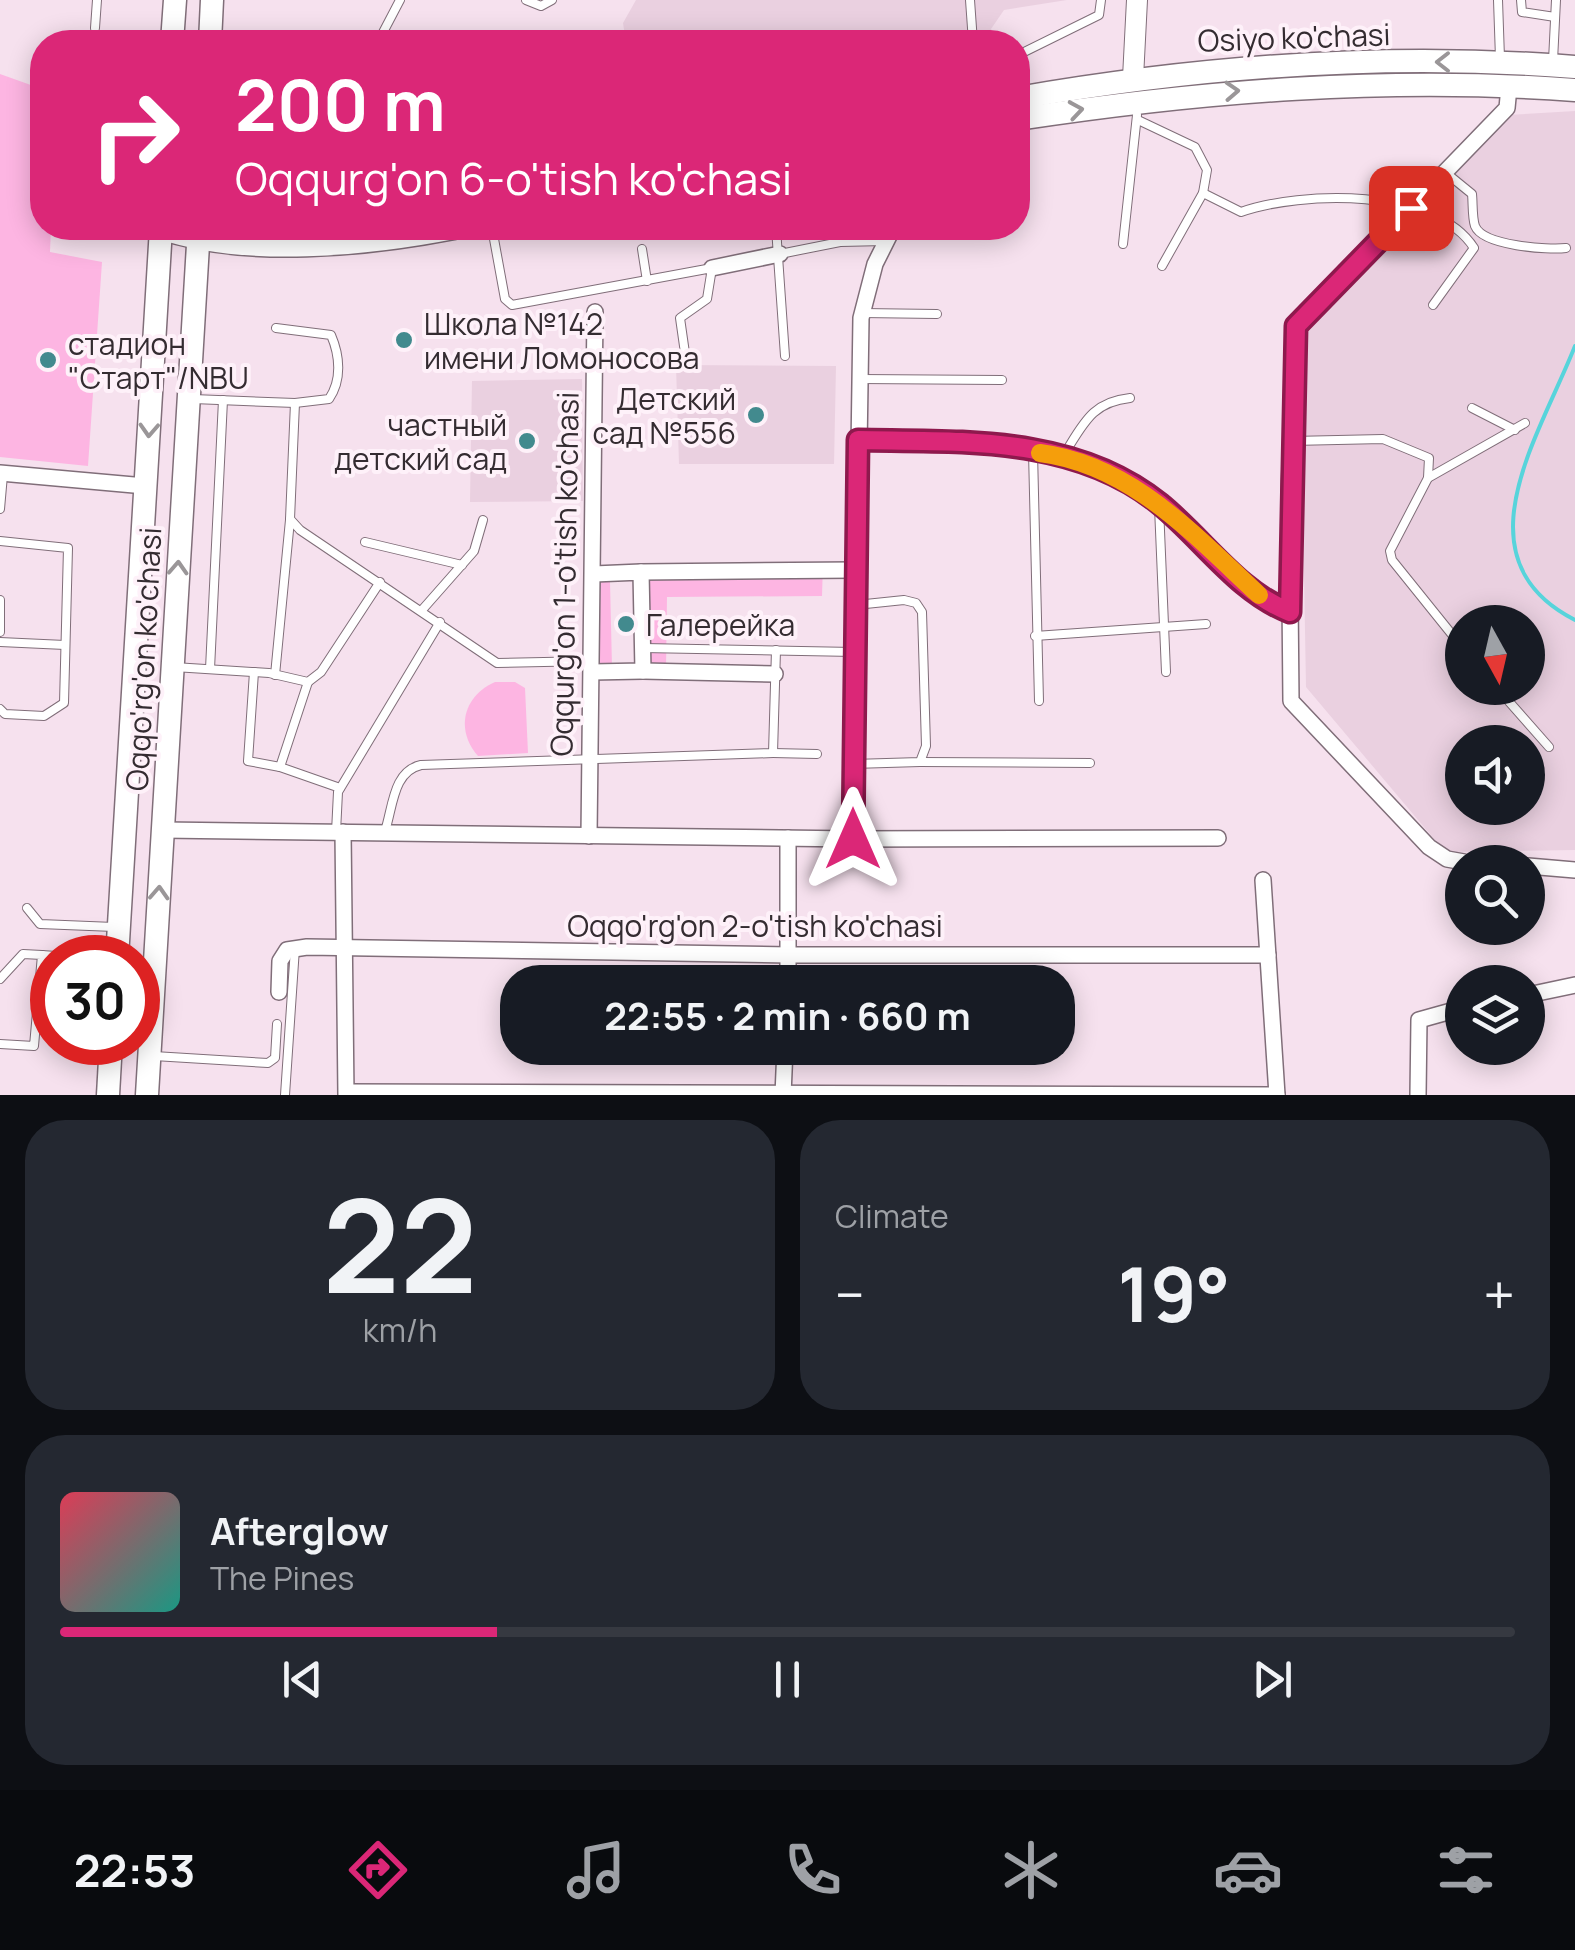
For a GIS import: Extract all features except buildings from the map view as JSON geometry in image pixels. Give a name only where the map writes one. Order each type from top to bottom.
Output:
[{"type":"main road","points":[[173,30],[175,0]]},
{"type":"main road","points":[[211,30],[212,0]]},
{"type":"main road","name":"Osiyo ko'chasi","points":[[1030,98],[1136,100],[1241,66],[1500,62],[1564,66]]},
{"type":"main road","name":"Osiyo ko'chasi","points":[[1030,117],[1136,100],[1241,91],[1508,87],[1575,90]]},
{"type":"main road","name":"Oqqo'rg'on ko'chasi","points":[[117,935],[160,240]]},
{"type":"main road","name":"Oqqo'rg'on ko'chasi","points":[[152,935],[163,830],[198,240]]},
{"type":"main road","points":[[124,830],[163,830]]},
{"type":"main road","points":[[108,1095],[110,1065]]},
{"type":"main road","name":"Oqqo'rg'on ko'chasi","points":[[147,1095],[149,1065]]},
{"type":"street","points":[[1136,0],[1136,100]]},
{"type":"street","points":[[1445,858],[1429,847],[1291,701],[1296,326],[1507,108],[1508,87]]},
{"type":"street","points":[[853,839],[854,570],[862,314],[887,240]]},
{"type":"street","points":[[712,268],[780,254]]},
{"type":"street","name":"Oqqurg'on 1-o'tish ko'chasi","points":[[590,836],[595,312]]},
{"type":"street","points":[[858,440],[1008,442],[1033,452],[1078,458],[1158,502],[1266,602],[1290,612]]},
{"type":"street","points":[[1,474],[145,486]]},
{"type":"street","points":[[594,574],[854,570]]},
{"type":"street","points":[[641,572],[643,671]]},
{"type":"street","points":[[592,667],[776,674]]},
{"type":"street","points":[[163,830],[853,839],[1218,838]]},
{"type":"street","points":[[339,832],[347,1093],[1278,1095],[1263,880]]},
{"type":"street","points":[[788,838],[789,965]]},
{"type":"street","points":[[1545,867],[1575,870]]},
{"type":"street","points":[[279,992],[280,960],[287,950],[295,948]]},
{"type":"street","name":"Oqqo'rg'on 2-o'tish ko'chasi","points":[[295,948],[1268,955]]},
{"type":"street","points":[[1545,991],[1575,985]]},
{"type":"street","points":[[1418,1095],[1419,1020],[1445,1013]]},
{"type":"street","points":[[783,1094],[784,1065]]},
{"type":"lane","points":[[95,28],[97,0]]},
{"type":"lane","points":[[384,30],[400,0]]},
{"type":"lane","points":[[526,0],[540,6],[552,0]]},
{"type":"lane","points":[[972,30],[970,1],[982,0]]},
{"type":"lane","points":[[1030,49],[1099,15],[1100,0]]},
{"type":"lane","points":[[1498,0],[1500,62]]},
{"type":"lane","points":[[1521,0],[1527,14],[1555,17]]},
{"type":"lane","points":[[1556,0],[1555,17],[1564,66]]},
{"type":"lane","points":[[1136,100],[1199,151],[1208,170],[1203,193],[1162,266]]},
{"type":"lane","points":[[1123,244],[1136,100]]},
{"type":"lane","points":[[1445,172],[1472,194],[1475,226],[1482,234],[1537,250],[1566,248]]},
{"type":"lane","points":[[1203,193],[1242,212],[1266,201],[1362,198],[1429,211],[1474,248],[1433,305]]},
{"type":"lane","points":[[494,240],[505,299],[512,304],[712,268],[707,299],[680,318],[686,360]]},
{"type":"lane","points":[[778,240],[785,356]]},
{"type":"lane","points":[[780,254],[852,240]]},
{"type":"lane","points":[[642,249],[647,282]]},
{"type":"lane","points":[[862,314],[937,314]]},
{"type":"lane","points":[[188,398],[296,403],[329,399],[336,387],[338,352],[332,335],[276,328]]},
{"type":"lane","points":[[860,379],[1002,380]]},
{"type":"lane","points":[[1063,456],[1106,400],[1130,398]]},
{"type":"lane","points":[[210,669],[223,400]]},
{"type":"lane","points":[[275,675],[296,403]]},
{"type":"lane","points":[[1472,408],[1514,430]]},
{"type":"lane","points":[[1428,478],[1525,423]]},
{"type":"lane","points":[[1292,440],[1383,440],[1429,458],[1428,478],[1390,551],[1392,560],[1445,626]]},
{"type":"lane","points":[[1033,452],[1039,700]]},
{"type":"lane","points":[[0,509],[1,474]]},
{"type":"lane","points":[[1158,502],[1166,672]]},
{"type":"lane","points":[[290,518],[300,530],[497,663],[592,667]]},
{"type":"lane","points":[[422,610],[480,540],[483,520]]},
{"type":"lane","points":[[0,542],[68,548],[64,702],[44,716],[4,714],[0,709]]},
{"type":"lane","points":[[365,542],[462,565]]},
{"type":"lane","points":[[280,767],[308,682],[321,672],[380,582]]},
{"type":"lane","points":[[0,600],[0,632]]},
{"type":"lane","points":[[854,605],[904,600],[916,603],[922,612],[926,746],[920,762]]},
{"type":"lane","points":[[339,832],[340,788],[440,622]]},
{"type":"lane","points":[[1035,636],[1206,624]]},
{"type":"lane","points":[[0,642],[65,645]]},
{"type":"lane","points":[[642,648],[854,652]]},
{"type":"lane","points":[[773,753],[776,650]]},
{"type":"lane","points":[[172,666],[254,672],[308,682]]},
{"type":"lane","points":[[254,672],[248,761],[280,767],[340,788]]},
{"type":"lane","points":[[1512,705],[1549,747]]},
{"type":"lane","points":[[384,833],[400,778],[409,768],[589,757],[817,754]]},
{"type":"lane","points":[[853,764],[1090,762]]},
{"type":"lane","points":[[27,908],[40,924],[118,927]]},
{"type":"lane","points":[[285,1095],[295,948]]},
{"type":"lane","points":[[0,979],[23,954],[30,955]]},
{"type":"lane","points":[[160,1057],[268,1064],[275,1058],[277,1024]]},
{"type":"lane","points":[[0,1044],[30,1046]]},
{"type":"shaded area","points":[[636,0],[1067,0],[1004,10],[992,30],[624,30],[623,23]]},
{"type":"shaded area","name":"стадион \"Старт\"/NBU","points":[[0,74],[30,85],[30,240],[50,240],[50,252],[102,262],[88,466],[0,457]]},
{"type":"shaded area","points":[[1575,111],[1575,850],[1545,850],[1545,845],[1445,845],[1445,852],[1306,687],[1303,517],[1308,332],[1508,115]]},
{"type":"shaded area","name":"Детский сад №556","points":[[676,365],[836,366],[834,464],[679,464]]},
{"type":"shaded area","name":"частный детский сад","points":[[582,379],[583,501],[470,502],[472,381]]},
{"type":"shaded area","points":[[823,563],[822,596],[667,597],[666,669],[646,669],[645,566]]},
{"type":"shaded area","points":[[598,582],[610,582],[612,667],[600,668]]},
{"type":"shaded area","points":[[495,682],[515,682],[525,688],[528,753],[478,756],[471,746],[465,725],[469,705]]},
{"type":"waterway","points":[[1575,346],[1528,456],[1517,493],[1513,530],[1519,564],[1539,594],[1575,620]]},
{"type":"slow traffic","points":[[1040,453],[1078,458],[1158,502],[1259,595]]},
{"type":"place","name":"Школа №142 имени Ломоносова","points":[[404,340]]},
{"type":"place","name":"стадион \"Старт\"/NBU","points":[[48,360]]},
{"type":"place","name":"Детский сад №556","points":[[756,415]]},
{"type":"place","name":"частный детский сад","points":[[527,441]]},
{"type":"place","name":"Галерейка","points":[[626,624]]},
{"type":"route","points":[[853,839],[858,440],[1008,442],[1033,452],[1078,458],[1158,502],[1266,602],[1290,612],[1296,326],[1411,208]]}]
